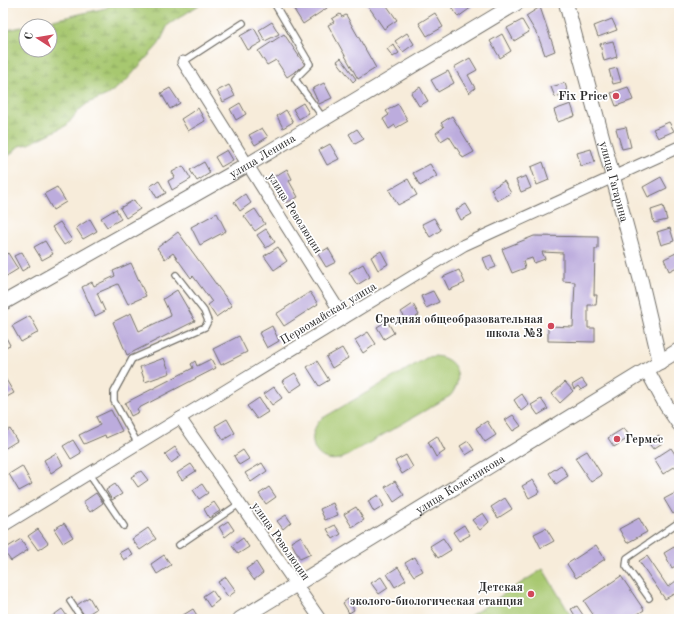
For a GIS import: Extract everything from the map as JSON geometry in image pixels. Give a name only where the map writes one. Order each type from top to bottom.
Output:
[{"type":"street","name":"улица Ленина","points":[[3,303],[249,164],[517,3]]},
{"type":"street","name":"улица Гагарина","points":[[566,3],[641,281],[660,362]]},
{"type":"street","name":"улица Революции","points":[[183,62],[249,164],[344,318]]},
{"type":"street","name":"Первомайская улица","points":[[3,526],[464,245],[679,147]]},
{"type":"street","name":"улица Колесникова","points":[[240,619],[660,362],[677,355]]},
{"type":"street","points":[[647,370],[666,405],[679,424]]},
{"type":"street","name":"улица Революции","points":[[180,418],[320,619]]},
{"type":"lane","points":[[274,3],[310,64],[295,79],[324,119]]},
{"type":"lane","points":[[183,62],[243,23]]},
{"type":"lane","points":[[138,444],[114,401],[114,392],[132,359],[205,327],[208,321],[204,311],[176,274]]},
{"type":"lane","points":[[88,474],[124,526]]},
{"type":"lane","points":[[179,545],[239,504]]},
{"type":"lane","points":[[649,598],[626,566],[627,558],[679,522]]},
{"type":"lane","points":[[70,601],[82,619]]},
{"type":"green space","points":[[112,3],[202,3],[168,25],[159,44],[125,82],[107,95],[88,103],[79,110],[67,125],[29,144],[19,146],[3,161],[3,31],[18,28],[18,58],[58,58],[58,19],[106,8]]},
{"type":"green space","points":[[428,357],[442,357],[448,360],[456,370],[458,376],[457,383],[450,396],[343,458],[334,460],[326,459],[319,455],[313,443],[313,435],[321,419]]},
{"type":"green space","name":"Детская эколого-биологическая станция","points":[[543,569],[573,619],[465,619]]},
{"type":"building","points":[[301,3],[324,3],[327,8],[303,24],[293,8]]},
{"type":"building","points":[[366,3],[385,3],[397,20],[384,29]]},
{"type":"building","points":[[457,3],[470,3],[472,7],[458,17],[452,7]]},
{"type":"building","points":[[540,7],[555,51],[545,55],[538,36],[526,16]]},
{"type":"building","points":[[435,13],[443,27],[427,36],[419,23]]},
{"type":"building","points":[[340,14],[342,17],[346,15],[376,68],[358,79],[328,25],[334,22],[332,19]]},
{"type":"building","points":[[612,19],[617,30],[598,37],[594,26]]},
{"type":"building","points":[[522,20],[529,32],[514,41],[507,28]]},
{"type":"building","points":[[272,22],[279,34],[265,41],[259,30]]},
{"type":"building","points":[[254,28],[262,42],[248,50],[240,36]]},
{"type":"building","points":[[407,33],[414,44],[403,52],[395,41]]},
{"type":"building","points":[[284,34],[305,65],[287,77],[276,60],[267,65],[258,51]]},
{"type":"building","points":[[502,34],[511,51],[500,58],[490,41]]},
{"type":"building","points":[[613,41],[617,57],[604,61],[600,44]]},
{"type":"building","points":[[393,44],[399,53],[393,57],[387,49]]},
{"type":"building","points":[[341,58],[356,79],[353,82],[337,61]]},
{"type":"building","points":[[470,58],[477,70],[468,75],[475,88],[469,93],[454,67]]},
{"type":"building","points":[[617,68],[621,82],[613,84],[609,70]]},
{"type":"building","points":[[448,71],[454,83],[438,92],[431,80]]},
{"type":"building","points":[[324,83],[332,98],[319,104],[312,89]]},
{"type":"building","points":[[565,83],[568,93],[555,97],[551,87]]},
{"type":"building","points":[[229,85],[235,96],[223,102],[217,91]]},
{"type":"building","points":[[420,87],[428,101],[419,106],[411,93]]},
{"type":"building","points":[[628,87],[633,100],[616,106],[611,93]]},
{"type":"building","points":[[170,88],[180,103],[170,109],[161,93]]},
{"type":"building","points":[[240,103],[246,114],[236,120],[230,109]]},
{"type":"building","points":[[303,103],[309,113],[299,119],[293,109]]},
{"type":"building","points":[[398,104],[408,121],[396,128],[395,125],[389,129],[383,119],[389,115],[386,111]]},
{"type":"building","points":[[571,104],[575,116],[558,122],[554,110]]},
{"type":"building","points":[[198,108],[205,121],[188,131],[181,119]]},
{"type":"building","points":[[286,110],[293,122],[283,128],[277,116]]},
{"type":"building","points":[[452,116],[474,152],[463,158],[449,136],[441,141],[436,133],[444,127],[441,123]]},
{"type":"building","points":[[669,122],[674,131],[658,138],[653,129]]},
{"type":"building","points":[[626,127],[631,147],[622,149],[616,129]]},
{"type":"building","points":[[262,128],[268,137],[255,145],[249,135]]},
{"type":"building","points":[[357,129],[364,139],[355,144],[349,134]]},
{"type":"building","points":[[330,144],[339,159],[327,165],[319,150]]},
{"type":"building","points":[[591,149],[595,162],[581,166],[577,153]]},
{"type":"building","points":[[227,150],[233,160],[221,167],[215,157]]},
{"type":"building","points":[[204,162],[210,173],[197,181],[190,170]]},
{"type":"building","points":[[543,162],[549,180],[537,185],[531,167]]},
{"type":"building","points":[[430,164],[437,176],[420,186],[413,173]]},
{"type":"building","points":[[183,166],[191,179],[172,190],[168,181],[175,177],[172,172]]},
{"type":"building","points":[[287,169],[292,179],[289,181],[298,197],[286,203],[272,178]]},
{"type":"building","points":[[526,176],[531,188],[521,192],[516,180]]},
{"type":"building","points":[[661,177],[667,188],[648,197],[643,187]]},
{"type":"building","points":[[408,179],[417,195],[398,205],[389,190]]},
{"type":"building","points":[[159,181],[166,193],[157,198],[150,186]]},
{"type":"building","points":[[504,181],[511,193],[497,201],[491,189]]},
{"type":"building","points":[[57,187],[66,202],[53,210],[44,194]]},
{"type":"building","points":[[245,194],[251,203],[240,211],[234,202]]},
{"type":"building","points":[[134,200],[140,209],[126,218],[120,208]]},
{"type":"building","points":[[466,204],[472,214],[461,220],[456,210]]},
{"type":"building","points":[[663,206],[667,220],[654,223],[651,210]]},
{"type":"building","points":[[116,209],[121,219],[107,227],[101,218]]},
{"type":"building","points":[[255,209],[265,224],[255,231],[244,216]]},
{"type":"building","points":[[217,213],[226,231],[200,245],[191,227]]},
{"type":"building","points":[[434,218],[441,230],[430,237],[422,224]]},
{"type":"building","points":[[90,219],[97,231],[83,239],[76,228]]},
{"type":"building","points":[[60,222],[72,240],[64,245],[52,227]]},
{"type":"building","points":[[670,228],[674,241],[661,245],[657,232]]},
{"type":"building","points":[[266,229],[275,242],[266,248],[257,235]]},
{"type":"building","points":[[178,232],[232,306],[216,317],[208,305],[212,302],[193,276],[191,278],[173,253],[165,259],[157,248]]},
{"type":"building","points":[[534,236],[598,237],[598,249],[595,249],[594,295],[597,295],[596,305],[588,305],[588,328],[595,328],[595,342],[548,341],[548,326],[573,327],[575,282],[563,281],[563,253],[542,252],[545,259],[534,263],[532,258],[523,261],[525,268],[512,273],[502,249]]},
{"type":"building","points":[[45,241],[53,254],[42,260],[34,247]]},
{"type":"building","points":[[278,247],[287,261],[274,270],[264,256]]},
{"type":"building","points":[[328,248],[336,262],[326,267],[318,254]]},
{"type":"building","points":[[381,251],[388,264],[378,270],[371,257]]},
{"type":"building","points":[[22,252],[30,266],[22,271],[14,256]]},
{"type":"building","points":[[8,253],[18,269],[5,277],[3,257]]},
{"type":"building","points":[[676,253],[679,266],[669,271],[664,259]]},
{"type":"building","points":[[491,255],[496,267],[488,270],[483,258]]},
{"type":"building","points":[[131,263],[146,296],[128,304],[118,284],[97,293],[105,311],[95,316],[82,287],[92,282],[94,286],[115,276],[113,271]]},
{"type":"building","points":[[363,264],[370,277],[357,285],[349,272]]},
{"type":"building","points":[[459,270],[465,283],[449,290],[443,277]]},
{"type":"building","points":[[177,290],[195,321],[127,355],[113,322],[131,313],[139,331],[171,316],[163,299]]},
{"type":"building","points":[[433,291],[439,302],[426,308],[421,296]]},
{"type":"building","points":[[310,292],[318,304],[284,326],[276,314]]},
{"type":"building","points":[[679,295],[679,304],[676,296]]},
{"type":"building","points":[[413,304],[419,315],[408,322],[401,312]]},
{"type":"building","points":[[30,316],[39,332],[21,342],[12,326]]},
{"type":"building","points":[[387,321],[394,333],[384,339],[377,327]]},
{"type":"building","points":[[272,326],[279,341],[267,348],[259,333]]},
{"type":"building","points":[[3,332],[10,345],[3,348]]},
{"type":"building","points":[[368,332],[376,344],[363,353],[355,340]]},
{"type":"building","points":[[239,336],[247,352],[221,365],[213,349]]},
{"type":"building","points":[[342,348],[348,358],[332,368],[326,357]]},
{"type":"building","points":[[164,358],[170,373],[145,382],[140,367]]},
{"type":"building","points":[[211,359],[216,368],[137,409],[139,412],[131,416],[125,403],[193,368],[191,364],[195,361],[197,366]]},
{"type":"building","points":[[317,361],[329,380],[319,386],[307,367]]},
{"type":"building","points":[[295,373],[302,384],[290,392],[282,381]]},
{"type":"building","points":[[5,378],[14,393],[3,399],[3,379]]},
{"type":"building","points":[[582,379],[587,386],[581,390],[578,386],[574,389],[572,385]]},
{"type":"building","points":[[565,382],[573,391],[560,403],[552,394]]},
{"type":"building","points":[[274,387],[282,398],[272,405],[264,394]]},
{"type":"building","points":[[522,394],[529,405],[521,411],[514,400]]},
{"type":"building","points":[[259,398],[268,412],[257,419],[247,406]]},
{"type":"building","points":[[541,399],[548,409],[538,415],[531,405]]},
{"type":"building","points":[[111,410],[122,431],[106,438],[105,435],[84,444],[79,435],[100,425],[96,417]]},
{"type":"building","points":[[513,415],[521,426],[513,431],[505,420]]},
{"type":"building","points":[[227,419],[235,433],[223,440],[215,426]]},
{"type":"building","points":[[487,421],[496,435],[485,442],[476,428]]},
{"type":"building","points":[[624,428],[630,437],[614,447],[608,438]]},
{"type":"building","points":[[10,429],[17,441],[4,449],[3,433]]},
{"type":"building","points":[[659,435],[664,442],[653,449],[648,442]]},
{"type":"building","points":[[437,436],[445,451],[436,457],[428,442]]},
{"type":"building","points":[[73,440],[81,453],[71,459],[63,446]]},
{"type":"building","points":[[468,441],[474,450],[466,455],[460,446]]},
{"type":"building","points":[[175,447],[181,456],[171,463],[165,454]]},
{"type":"building","points":[[671,448],[679,460],[679,464],[663,474],[654,459]]},
{"type":"building","points":[[243,450],[249,459],[239,465],[234,456]]},
{"type":"building","points":[[587,451],[602,475],[591,482],[575,458]]},
{"type":"building","points":[[56,453],[63,465],[51,473],[44,460]]},
{"type":"building","points":[[406,455],[413,467],[402,474],[395,461]]},
{"type":"building","points":[[262,463],[267,471],[251,482],[245,473]]},
{"type":"building","points":[[191,464],[196,471],[182,480],[177,473]]},
{"type":"building","points":[[561,465],[568,476],[556,484],[549,473]]},
{"type":"building","points":[[22,466],[32,484],[19,491],[9,474]]},
{"type":"building","points":[[141,471],[148,480],[138,487],[131,477]]},
{"type":"building","points":[[533,480],[540,492],[529,498],[522,486]]},
{"type":"building","points":[[395,481],[404,495],[394,502],[385,487]]},
{"type":"building","points":[[115,484],[122,494],[112,500],[106,490]]},
{"type":"building","points":[[202,484],[208,493],[199,499],[193,490]]},
{"type":"building","points":[[269,487],[276,497],[266,504],[259,494]]},
{"type":"building","points":[[679,491],[679,510],[673,514],[664,499]]},
{"type":"building","points":[[96,493],[103,503],[90,512],[83,502]]},
{"type":"building","points":[[378,495],[384,506],[374,512],[368,501]]},
{"type":"building","points":[[505,498],[512,509],[498,518],[491,507]]},
{"type":"building","points":[[214,502],[220,511],[209,518],[204,509]]},
{"type":"building","points":[[333,503],[338,515],[325,520],[320,509]]},
{"type":"building","points":[[356,507],[364,520],[352,527],[344,514]]},
{"type":"building","points":[[483,513],[489,522],[480,530],[472,520]]},
{"type":"building","points":[[286,515],[291,522],[283,529],[277,521]]},
{"type":"building","points":[[639,518],[647,532],[627,543],[619,529]]},
{"type":"building","points":[[228,521],[234,530],[225,537],[219,527]]},
{"type":"building","points":[[64,523],[73,537],[63,543],[54,529]]},
{"type":"building","points":[[335,525],[341,534],[333,539],[327,529]]},
{"type":"building","points":[[464,525],[470,535],[459,541],[453,532]]},
{"type":"building","points":[[148,528],[156,539],[140,550],[132,539]]},
{"type":"building","points":[[546,528],[554,541],[541,548],[534,534]]},
{"type":"building","points":[[38,529],[48,543],[38,550],[28,536]]},
{"type":"building","points":[[301,536],[311,554],[300,559],[291,542]]},
{"type":"building","points":[[243,538],[249,547],[238,554],[232,546]]},
{"type":"building","points":[[443,538],[451,550],[438,558],[430,546]]},
{"type":"building","points":[[21,539],[28,550],[11,561],[3,550]]},
{"type":"building","points":[[596,545],[605,559],[576,578],[567,564]]},
{"type":"building","points":[[674,547],[679,555],[679,564],[672,568],[664,553]]},
{"type":"building","points":[[128,548],[133,555],[124,560],[119,553]]},
{"type":"building","points":[[164,555],[171,565],[157,574],[151,564]]},
{"type":"building","points":[[647,556],[668,587],[676,581],[679,585],[679,601],[674,594],[665,599],[639,561]]},
{"type":"building","points":[[415,557],[423,571],[414,576],[405,563]]},
{"type":"building","points":[[256,562],[263,573],[254,580],[246,569]]},
{"type":"building","points":[[398,567],[406,580],[395,587],[387,574]]},
{"type":"building","points":[[621,576],[644,610],[630,619],[596,619],[584,601]]},
{"type":"building","points":[[226,577],[236,591],[228,597],[218,582]]},
{"type":"building","points":[[381,577],[388,588],[379,594],[371,583]]},
{"type":"building","points":[[212,590],[219,600],[210,607],[203,596]]},
{"type":"building","points":[[89,597],[96,609],[85,616],[77,605]]},
{"type":"building","points":[[348,599],[354,610],[349,613],[343,603]]},
{"type":"building","points":[[577,606],[585,618],[577,619],[571,609]]},
{"type":"building","points":[[62,609],[69,619],[52,619],[51,617]]},
{"type":"building","points":[[193,609],[198,617],[195,619],[182,619],[180,617]]},
{"type":"building","points":[[349,613],[353,619],[340,619]]},
{"type":"place","name":"Fix Price","points":[[616,96]]},
{"type":"place","name":"Средняя общеобразовательная школа №3","points":[[551,326]]},
{"type":"place","name":"Гермес","points":[[617,439]]},
{"type":"place","name":"Детская эколого-биологическая станция","points":[[531,594]]}]
